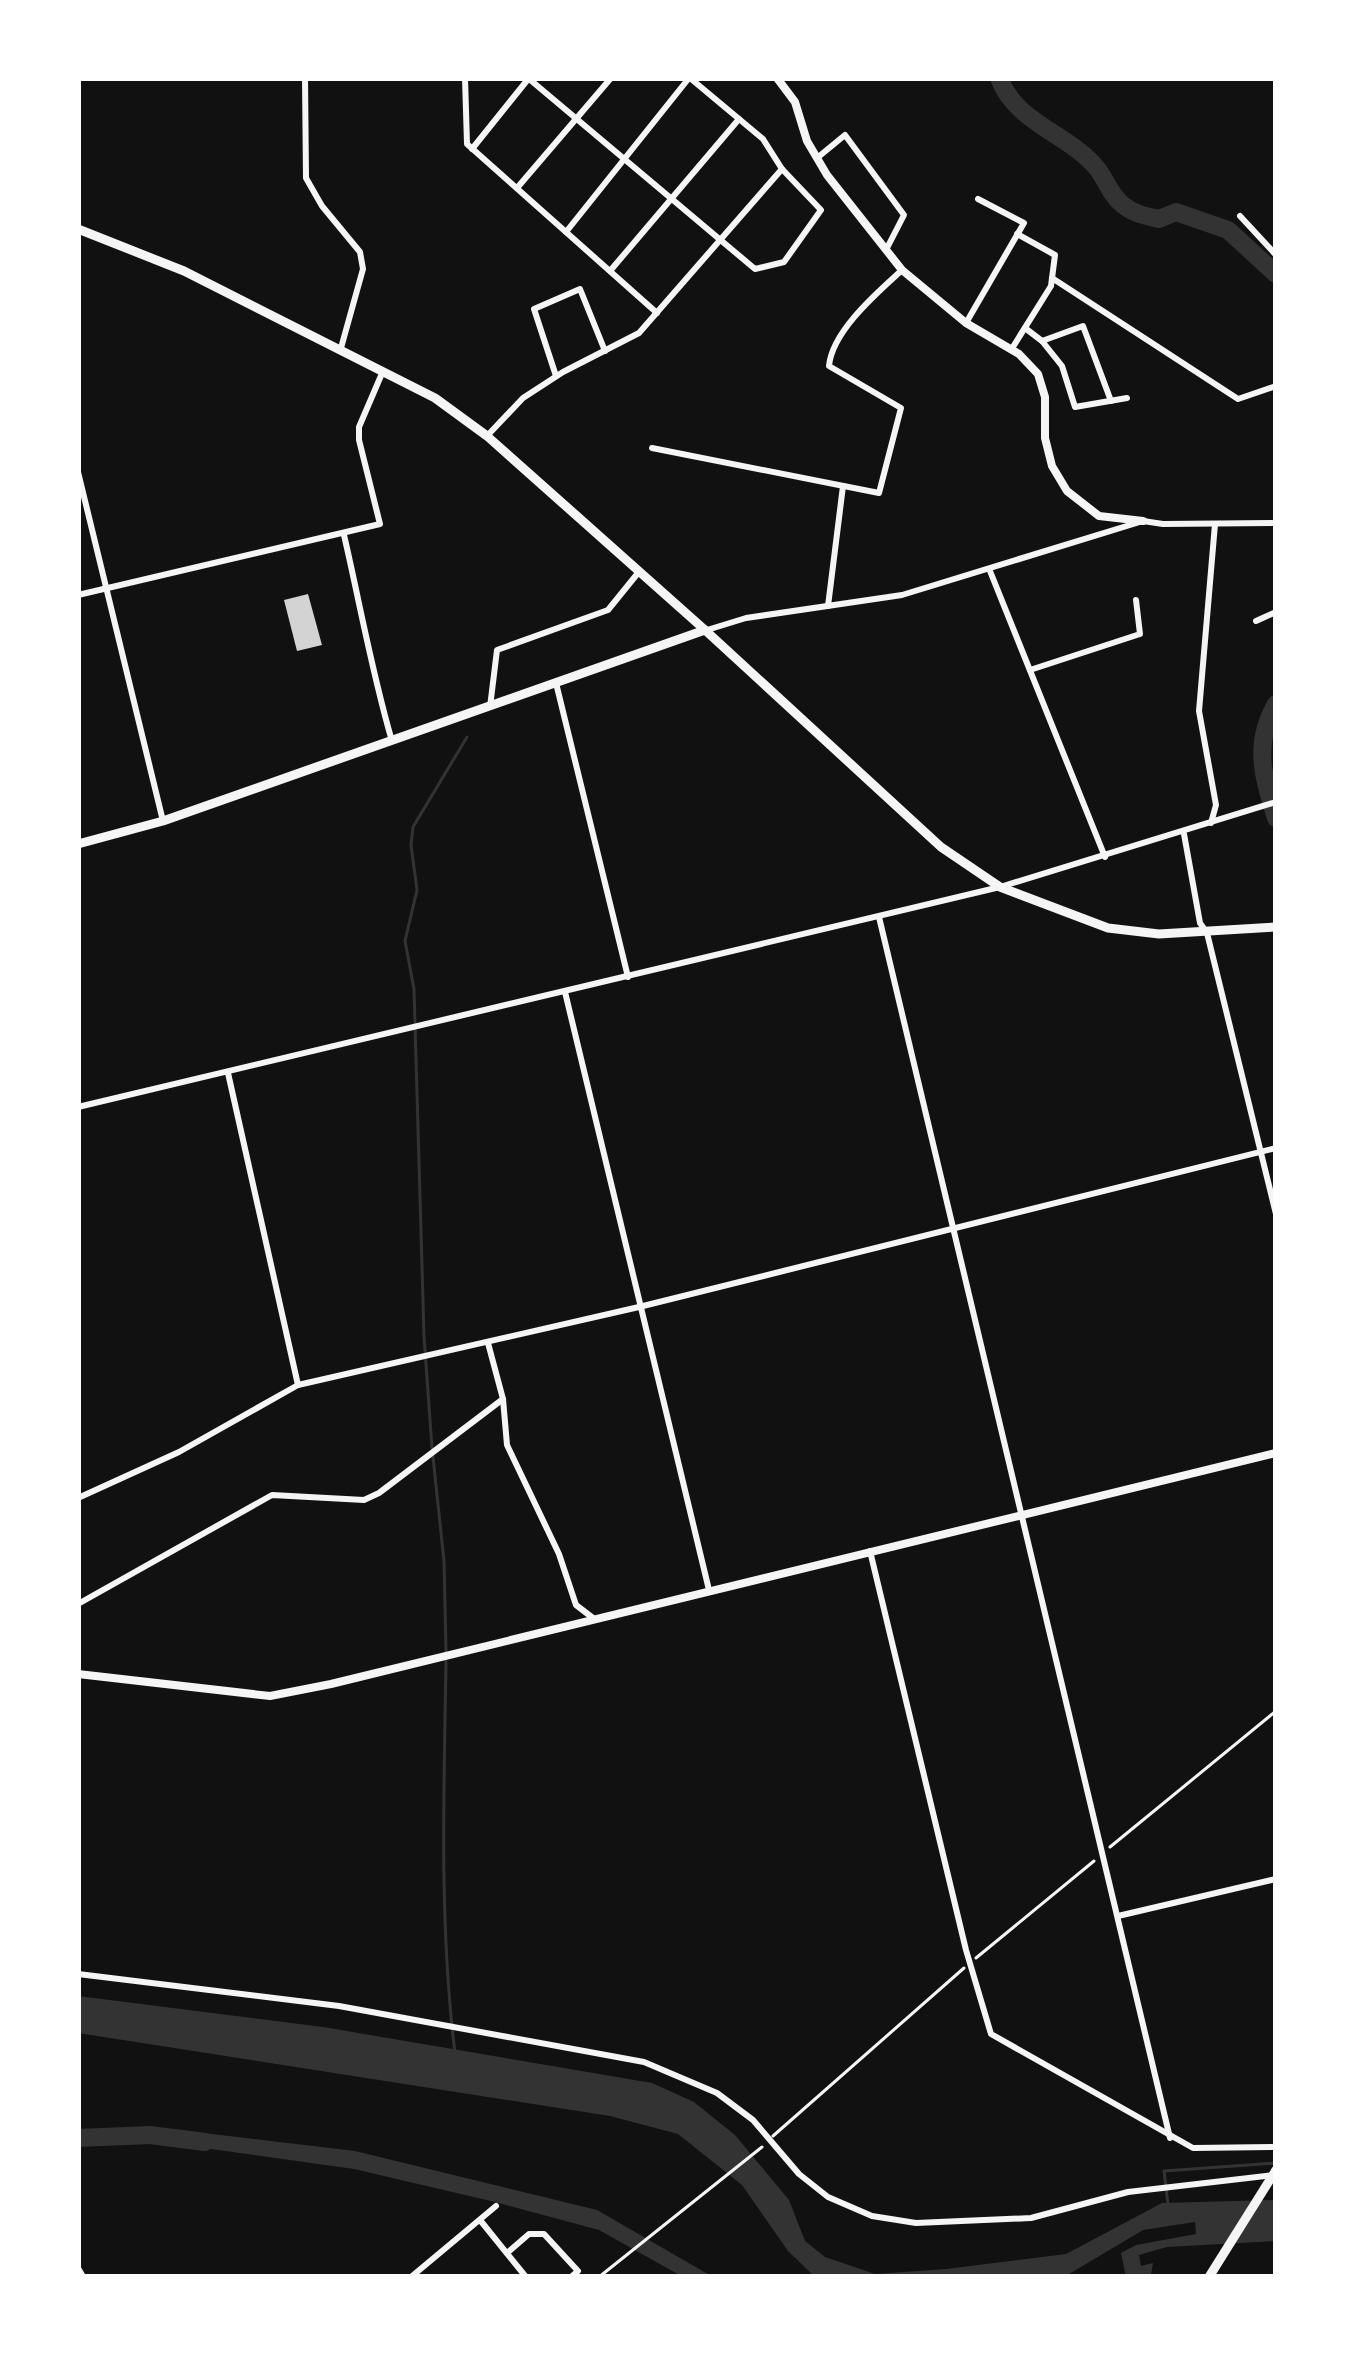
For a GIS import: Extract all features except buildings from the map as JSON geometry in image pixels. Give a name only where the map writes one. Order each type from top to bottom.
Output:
[{"type":"main road","points":[[78,228],[184,271],[435,398],[487,436],[941,847],[1000,887],[1108,928],[1159,934],[1276,927]]},
{"type":"main road","points":[[78,844],[163,821],[705,630]]},
{"type":"main road","points":[[1209,2277],[1275,2173]]},
{"type":"street","points":[[305,78],[306,178],[360,252],[363,269],[340,348]]},
{"type":"street","points":[[465,78],[467,144],[657,313]]},
{"type":"street","points":[[472,148],[528,78],[625,158],[722,239],[755,269],[784,262],[821,210],[782,169],[763,139],[690,78],[625,158],[566,232]]},
{"type":"street","points":[[517,188],[611,78]]},
{"type":"street","points":[[778,78],[795,102],[817,158],[902,270],[1038,374],[1045,397],[1045,438],[1052,466],[1067,491],[1099,516],[1276,523]]},
{"type":"street","points":[[610,271],[739,119]]},
{"type":"street","points":[[817,158],[844,135],[904,214],[886,250]]},
{"type":"street","points":[[487,436],[523,398],[639,333],[782,169]]},
{"type":"street","points":[[966,323],[1024,223],[978,199]]},
{"type":"street","points":[[1240,216],[1276,255]]},
{"type":"street","points":[[1011,350],[1052,278],[1055,255],[1017,234]]},
{"type":"street","points":[[652,448],[879,494],[901,408],[829,366],[830,356],[860,309],[902,270]]},
{"type":"street","points":[[1052,278],[1238,399],[1276,386]]},
{"type":"street","points":[[556,376],[534,309],[580,289],[605,351]]},
{"type":"street","points":[[1042,341],[1083,326],[1112,401]]},
{"type":"street","points":[[1025,328],[1062,366],[1076,406],[1127,398]]},
{"type":"street","points":[[78,595],[380,524],[359,427],[383,371]]},
{"type":"street","points":[[78,472],[163,821]]},
{"type":"street","points":[[828,606],[843,486]]},
{"type":"street","points":[[705,630],[746,617],[902,595],[1143,520]]},
{"type":"street","points":[[1211,824],[1216,806],[1199,711],[1215,524]]},
{"type":"street","points":[[344,533],[374,680],[392,741]]},
{"type":"street","points":[[990,571],[1105,857]]},
{"type":"street","points":[[490,707],[497,650],[608,610],[638,573]]},
{"type":"street","points":[[1030,670],[1140,634],[1136,600]]},
{"type":"street","points":[[1256,621],[1276,612]]},
{"type":"street","points":[[556,683],[628,977]]},
{"type":"street","points":[[78,1107],[1000,887],[1276,802]]},
{"type":"street","points":[[1183,832],[1200,923],[1208,933],[1276,1214]]},
{"type":"street","points":[[879,917],[1170,2138]]},
{"type":"street","points":[[565,992],[709,1590]]},
{"type":"street","points":[[228,1072],[298,1385]]},
{"type":"street","points":[[78,1498],[159,1462],[298,1385],[639,1307],[1276,1148]]},
{"type":"street","points":[[488,1342],[503,1399],[507,1445],[559,1554],[576,1605],[593,1618]]},
{"type":"street","points":[[78,1604],[272,1495],[364,1499],[379,1493],[503,1399]]},
{"type":"street","points":[[78,1674],[270,1696],[1276,1453]]},
{"type":"street","points":[[870,1551],[991,2034],[1193,2148],[1276,2147]]},
{"type":"street","points":[[1118,1916],[1276,1879]]},
{"type":"street","points":[[78,1974],[340,2006],[644,2062],[717,2093],[754,2120],[799,2174],[828,2197],[872,2216],[916,2224],[1031,2218],[1128,2192],[1275,2173]]},
{"type":"street","points":[[411,2277],[496,2206]]},
{"type":"street","points":[[480,2220],[526,2277]]},
{"type":"street","points":[[507,2253],[529,2234],[544,2234],[578,2271],[571,2277]]},
{"type":"path","points":[[599,2277],[770,2140],[970,1964],[1276,1711]]},
{"type":"shaded area","points":[[78,1996],[323,2027],[652,2083],[694,2102],[735,2135],[789,2200],[805,2241],[825,2257],[875,2274],[1066,2254],[1162,2203],[1276,2200],[1276,2241],[1167,2247],[1139,2255],[1141,2266],[1153,2263],[1151,2275],[1126,2277],[1121,2253],[1136,2245],[1196,2234],[1195,2222],[1143,2230],[1064,2277],[815,2277],[788,2251],[742,2185],[678,2134],[610,2116],[78,2033]]},
{"type":"shaded area","points":[[179,2130],[355,2151],[597,2210],[713,2277],[683,2277],[599,2230],[354,2169],[182,2145]]},
{"type":"waterway","points":[[999,78],[1017,106],[1084,155],[1127,208],[1159,219],[1176,212],[1228,230],[1276,274]]},
{"type":"waterway","points":[[1276,704],[1262,747],[1276,818]]},
{"type":"waterway","points":[[432,1448],[424,1336],[414,989],[405,941],[417,890],[413,827],[467,737]]},
{"type":"waterway","points":[[433,1457],[444,1561],[446,1651]]},
{"type":"waterway","points":[[446,1661],[445,1906],[455,2053]]},
{"type":"waterway","points":[[78,2138],[150,2135],[205,2142]]},
{"type":"waterway","points":[[1168,2205],[1164,2171],[1276,2163]]}]
